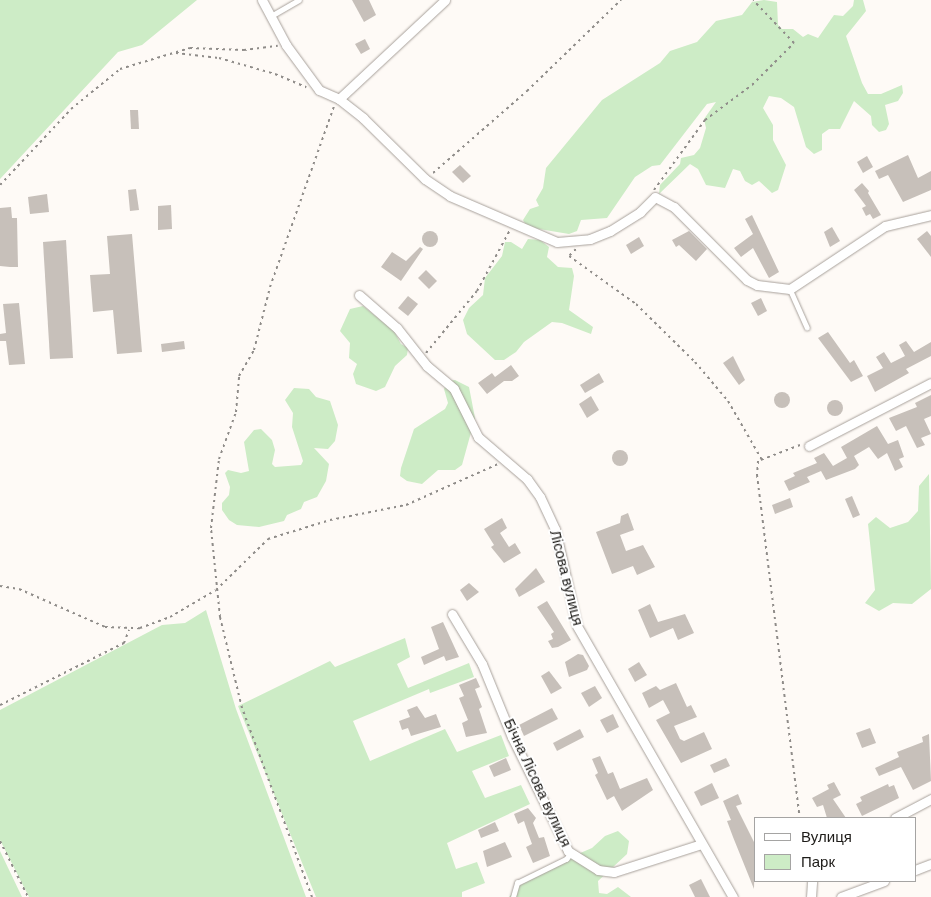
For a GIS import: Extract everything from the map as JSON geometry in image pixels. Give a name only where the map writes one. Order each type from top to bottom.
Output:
[{"type":"street","points":[[262,0],[286,45],[319,90],[339,99],[425,179],[450,196],[513,225],[557,242],[584,240],[610,231],[640,212],[655,197],[674,207],[747,280],[757,285],[790,289],[885,226],[931,214]]},
{"type":"street","points":[[339,99],[445,0]]},
{"type":"street","name":"Лісова вулиця","points":[[359,295],[397,328],[421,359],[454,389],[478,437],[527,479],[540,497],[555,529],[577,626],[733,897]]},
{"type":"street","points":[[809,446],[931,383]]},
{"type":"street","name":"Бічна Лісова вулиця","points":[[452,614],[482,664],[512,737],[571,853],[598,870],[614,872],[701,844]]},
{"type":"street","points":[[897,817],[931,800]]},
{"type":"street","points":[[916,870],[931,864]]},
{"type":"street","points":[[811,897],[812,882]]},
{"type":"street","points":[[840,897],[881,882]]},
{"type":"lane","points":[[270,17],[299,0]]},
{"type":"lane","points":[[790,289],[807,327]]},
{"type":"lane","points":[[513,897],[517,883],[566,859],[571,853]]},
{"type":"path","points":[[425,179],[527,90],[621,0]]},
{"type":"path","points":[[655,197],[654,188],[704,120],[752,85],[794,43],[753,0]]},
{"type":"path","points":[[0,185],[71,109],[120,69],[190,48],[244,50],[286,45]]},
{"type":"path","points":[[174,53],[219,58],[275,74],[296,85],[319,90]]},
{"type":"path","points":[[312,897],[242,708],[216,590],[212,528],[219,459],[236,412],[240,376],[254,350],[270,287],[328,116],[339,99]]},
{"type":"path","points":[[421,359],[478,291],[513,225]]},
{"type":"path","points":[[584,240],[569,256],[636,304],[672,337],[728,401],[762,460]]},
{"type":"path","points":[[800,817],[757,475],[758,461],[802,445],[809,446]]},
{"type":"path","points":[[0,586],[19,589],[105,627],[130,630],[170,617],[216,590],[268,539],[322,522],[406,504],[504,460]]},
{"type":"path","points":[[0,705],[124,643],[130,630]]},
{"type":"path","points":[[0,840],[28,897]]},
{"type":"green space","points":[[0,0],[197,0],[142,45],[118,52],[0,179]]},
{"type":"green space","points":[[764,0],[777,2],[778,25],[782,29],[793,29],[803,37],[808,34],[818,38],[834,15],[843,16],[853,6],[854,0],[863,0],[866,11],[846,36],[862,83],[868,94],[881,94],[902,85],[903,93],[898,101],[885,105],[889,124],[886,130],[879,132],[872,125],[871,116],[854,101],[840,129],[829,129],[822,134],[822,150],[814,154],[806,147],[794,107],[781,98],[769,96],[763,108],[773,125],[773,140],[786,165],[778,190],[772,193],[759,181],[752,185],[745,181],[740,171],[733,169],[725,188],[706,185],[698,169],[690,164],[659,194],[660,185],[680,164],[681,158],[694,155],[700,148],[706,128],[704,119],[716,102],[707,104],[660,165],[652,166],[635,177],[607,218],[581,220],[577,231],[569,234],[527,227],[523,220],[530,209],[539,206],[536,200],[543,188],[546,168],[602,100],[660,63],[670,51],[697,42],[716,21],[742,15],[752,2]]},
{"type":"green space","points":[[528,239],[540,240],[549,247],[547,257],[558,267],[572,268],[574,276],[569,310],[593,327],[591,334],[562,323],[552,322],[524,342],[516,352],[504,360],[495,360],[467,334],[463,320],[469,308],[483,295],[485,278],[502,256],[505,242],[511,242],[522,249]]},
{"type":"green space","points":[[363,306],[394,331],[401,344],[408,348],[407,355],[395,366],[385,387],[376,391],[356,384],[353,374],[357,364],[349,358],[350,343],[340,331],[350,309]]},
{"type":"green space","points":[[455,380],[469,387],[475,418],[462,465],[455,470],[438,470],[422,484],[407,481],[400,476],[401,468],[414,429],[445,409],[448,403],[444,389],[448,381]]},
{"type":"green space","points":[[294,388],[309,389],[316,397],[330,401],[338,425],[335,441],[328,449],[314,448],[329,464],[326,481],[317,497],[304,502],[301,509],[287,515],[284,521],[259,527],[237,525],[229,520],[222,510],[222,503],[229,495],[230,487],[225,473],[228,470],[241,473],[249,471],[244,442],[254,430],[261,429],[272,440],[275,450],[272,464],[275,467],[301,465],[303,461],[292,427],[293,413],[285,400]]},
{"type":"green space","points":[[929,474],[931,589],[912,604],[893,603],[879,611],[865,603],[875,590],[868,524],[876,517],[890,528],[908,522],[918,511],[919,486]]},
{"type":"green space","points":[[206,610],[236,709],[306,897],[29,897],[0,840],[0,710],[162,625],[185,623]]},
{"type":"green space","points":[[405,638],[410,657],[397,664],[408,688],[469,663],[474,677],[430,693],[429,689],[353,721],[370,761],[445,729],[457,752],[501,735],[509,756],[472,771],[485,798],[521,785],[530,804],[447,843],[456,869],[477,862],[485,883],[462,892],[462,897],[316,897],[238,706],[330,661],[335,667]]},
{"type":"green space","points":[[618,831],[629,841],[627,854],[598,881],[599,893],[607,894],[618,887],[631,897],[509,897],[519,886],[545,868],[592,848],[605,836]]},
{"type":"green space","points":[[0,851],[22,897],[0,897]]},
{"type":"building","points":[[352,0],[369,0],[376,15],[364,22]]},
{"type":"building","points":[[365,39],[370,49],[361,54],[355,44]]},
{"type":"building","points":[[130,110],[138,110],[139,129],[131,129]]},
{"type":"building","points":[[908,155],[918,178],[931,171],[931,190],[903,202],[888,175],[879,179],[875,171]]},
{"type":"building","points":[[867,156],[873,167],[863,173],[857,162]]},
{"type":"building","points":[[460,165],[471,176],[463,183],[452,172]]},
{"type":"building","points":[[862,183],[869,191],[868,193],[881,215],[873,219],[870,214],[866,216],[862,208],[866,206],[854,190]]},
{"type":"building","points":[[136,189],[139,210],[130,211],[128,190]]},
{"type":"building","points":[[47,194],[49,212],[30,214],[28,197]]},
{"type":"building","points":[[171,205],[172,229],[158,230],[158,206]]},
{"type":"building","points":[[11,207],[12,218],[17,218],[18,267],[0,266],[0,208]]},
{"type":"building","points":[[752,215],[779,272],[769,278],[753,248],[741,257],[734,248],[753,234],[745,219]]},
{"type":"building","points":[[832,227],[840,241],[830,247],[824,232]]},
{"type":"building","points":[[427,231],[433,231],[438,236],[436,245],[427,247],[422,242],[422,236]]},
{"type":"building","points":[[689,231],[707,249],[696,261],[679,245],[676,247],[672,240]]},
{"type":"building","points":[[927,231],[931,236],[931,257],[917,239]]},
{"type":"building","points":[[132,234],[142,352],[117,354],[113,310],[93,312],[90,275],[110,274],[107,236]]},
{"type":"building","points":[[639,237],[644,246],[631,254],[626,245]]},
{"type":"building","points":[[66,240],[73,358],[50,359],[43,242]]},
{"type":"building","points":[[420,247],[423,249],[401,281],[381,267],[392,252],[406,261]]},
{"type":"building","points":[[426,270],[437,281],[429,289],[418,278]]},
{"type":"building","points":[[408,296],[418,304],[408,316],[398,308]]},
{"type":"building","points":[[761,298],[767,311],[758,316],[751,303]]},
{"type":"building","points":[[19,303],[25,364],[9,365],[6,341],[0,341],[0,334],[6,333],[3,304]]},
{"type":"building","points":[[828,332],[850,363],[854,360],[863,376],[851,382],[818,338]]},
{"type":"building","points":[[184,341],[185,349],[162,352],[161,344]]},
{"type":"building","points":[[906,341],[914,352],[931,342],[931,356],[906,369],[909,373],[875,392],[867,376],[883,368],[876,357],[884,352],[891,363],[905,356],[899,345]]},
{"type":"building","points":[[733,356],[745,380],[739,385],[723,363]]},
{"type":"building","points":[[511,365],[519,376],[512,381],[504,381],[487,394],[478,383],[492,373],[495,377]]},
{"type":"building","points":[[599,373],[604,382],[585,393],[580,385]]},
{"type":"building","points":[[782,392],[790,400],[782,408],[774,400]]},
{"type":"building","points":[[931,395],[931,416],[924,419],[931,434],[921,438],[925,445],[917,448],[906,426],[896,431],[889,418],[917,407],[915,403]]},
{"type":"building","points":[[591,396],[599,410],[587,418],[579,404]]},
{"type":"building","points":[[832,400],[838,400],[843,405],[841,414],[832,416],[827,411],[827,405]]},
{"type":"building","points":[[877,426],[888,444],[898,440],[904,457],[899,459],[903,467],[895,471],[887,453],[878,459],[869,447],[854,456],[859,465],[855,469],[826,480],[821,471],[807,477],[810,482],[789,491],[784,481],[795,476],[793,473],[817,463],[814,458],[824,453],[833,466],[847,458],[841,447]]},
{"type":"building","points":[[617,450],[623,450],[628,455],[626,464],[617,466],[612,461],[612,455]]},
{"type":"building","points":[[852,496],[860,515],[853,518],[845,499]]},
{"type":"building","points":[[790,498],[793,507],[775,514],[772,505]]},
{"type":"building","points":[[628,513],[634,530],[620,535],[626,551],[643,545],[655,567],[637,575],[633,566],[612,574],[596,532],[620,523],[621,516]]},
{"type":"building","points":[[502,518],[507,528],[500,533],[509,547],[515,543],[521,553],[504,563],[491,547],[494,545],[484,529]]},
{"type":"building","points":[[536,568],[545,582],[519,597],[515,589]]},
{"type":"building","points":[[469,583],[479,592],[467,601],[460,590]]},
{"type":"building","points":[[547,601],[571,640],[558,647],[552,648],[548,641],[553,639],[551,634],[554,632],[537,607]]},
{"type":"building","points":[[650,604],[658,622],[685,614],[694,633],[678,640],[673,628],[650,638],[638,610]]},
{"type":"building","points":[[443,622],[459,657],[446,661],[444,656],[424,665],[421,657],[439,649],[431,627]]},
{"type":"building","points":[[578,654],[583,655],[589,666],[587,670],[569,677],[565,662]]},
{"type":"building","points":[[639,662],[647,675],[635,682],[628,669]]},
{"type":"building","points":[[549,671],[562,688],[551,694],[541,676]]},
{"type":"building","points":[[476,678],[480,687],[475,689],[482,707],[479,709],[487,733],[466,737],[462,723],[468,720],[459,698],[464,696],[459,685]]},
{"type":"building","points":[[676,683],[687,707],[691,705],[697,717],[674,726],[680,739],[684,741],[704,732],[712,749],[681,763],[656,720],[670,713],[663,700],[649,708],[642,693],[656,686],[660,690]]},
{"type":"building","points":[[595,686],[602,698],[589,707],[581,693]]},
{"type":"building","points":[[417,706],[425,718],[436,714],[441,727],[411,736],[408,728],[402,730],[399,721],[410,717],[407,710]]},
{"type":"building","points":[[552,708],[558,719],[524,736],[519,725]]},
{"type":"building","points":[[613,714],[619,727],[607,733],[600,720]]},
{"type":"building","points":[[870,728],[876,743],[862,748],[856,733]]},
{"type":"building","points":[[580,729],[584,737],[557,751],[553,743]]},
{"type":"building","points":[[929,734],[931,781],[913,790],[901,767],[879,776],[875,768],[899,757],[897,752],[923,742],[922,737]]},
{"type":"building","points":[[600,756],[608,774],[613,772],[620,789],[647,778],[653,790],[622,811],[614,796],[607,800],[595,775],[598,773],[592,759]]},
{"type":"building","points":[[506,758],[511,770],[494,777],[489,766]]},
{"type":"building","points":[[726,758],[730,766],[714,773],[710,765]]},
{"type":"building","points":[[834,782],[841,795],[833,799],[845,817],[827,817],[823,805],[817,807],[812,798],[829,789],[827,785]]},
{"type":"building","points":[[712,783],[719,798],[701,806],[694,792]]},
{"type":"building","points":[[888,784],[889,787],[894,785],[899,798],[862,816],[856,804],[862,801],[860,797]]},
{"type":"building","points":[[738,794],[742,804],[736,806],[754,842],[754,889],[727,821],[731,820],[723,801]]},
{"type":"building","points":[[528,808],[536,818],[533,823],[539,838],[544,837],[550,856],[533,863],[526,847],[532,844],[524,821],[518,824],[514,814]]},
{"type":"building","points":[[495,822],[499,831],[481,838],[478,830]]},
{"type":"building","points":[[505,842],[512,857],[487,867],[483,851]]},
{"type":"building","points":[[701,879],[710,897],[695,897],[689,885]]}]
